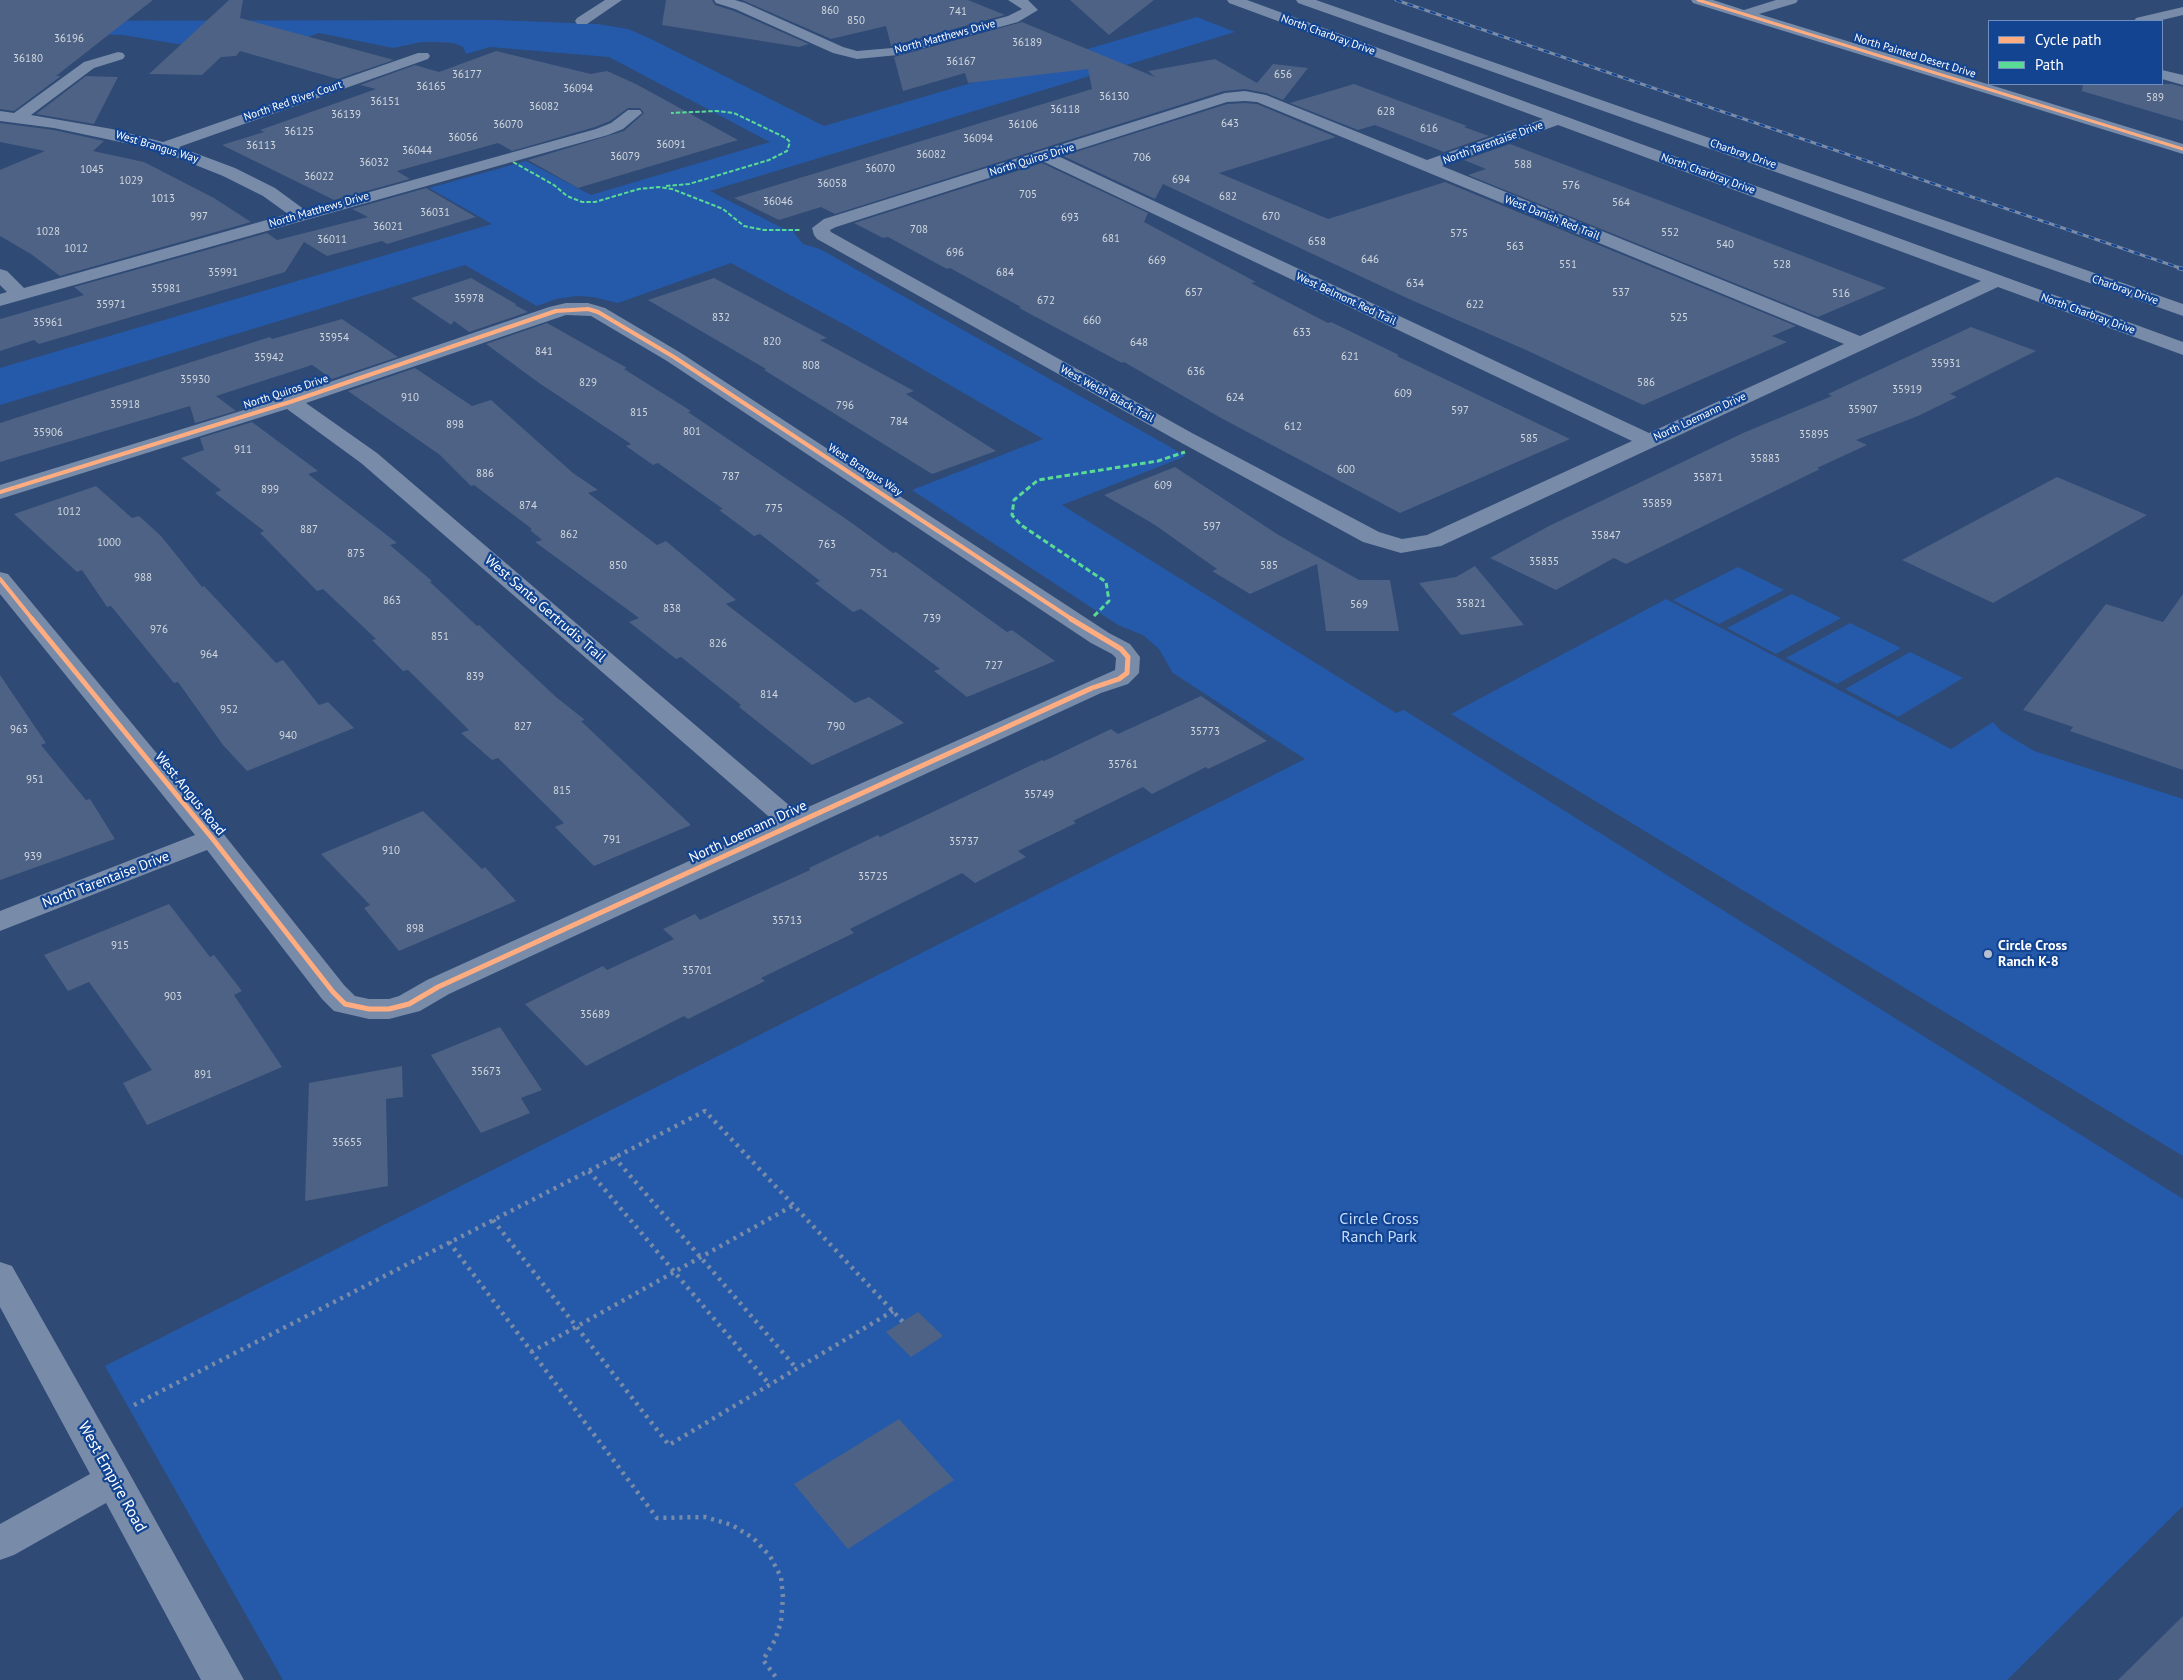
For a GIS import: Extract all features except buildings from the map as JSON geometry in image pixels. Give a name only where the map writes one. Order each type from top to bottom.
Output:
[{"type":"street","points":[[582,21],[615,0]]},
{"type":"street","name":"North Matthews Drive","points":[[721,0],[740,6],[838,50],[857,55],[893,52],[1013,19],[1031,10],[1026,4],[1016,0]]},
{"type":"street","name":"North Charbray Drive","points":[[1234,0],[2183,349]]},
{"type":"street","name":"Charbray Drive","points":[[1304,0],[2183,310]]},
{"type":"street","name":"North Painted Desert Drive","points":[[1698,0],[2183,149]]},
{"type":"street","points":[[1745,14],[1790,0]]},
{"type":"street","points":[[2161,3],[2183,11]]},
{"type":"street","points":[[2145,20],[2183,11]]},
{"type":"street","points":[[18,118],[78,72],[96,63],[118,56]]},
{"type":"street","name":"North Red River Court","points":[[164,147],[423,56]]},
{"type":"street","points":[[2163,74],[2183,80]]},
{"type":"street","name":"North Quiros Drive","points":[[821,228],[830,223],[1225,98],[1245,96]]},
{"type":"street","name":"West Danish Red Trail","points":[[1245,96],[1260,98],[1859,343]]},
{"type":"street","name":"North Matthews Drive","points":[[0,300],[602,132],[617,126],[634,113]]},
{"type":"street","name":"West Brangus Way","points":[[0,116],[112,134],[164,147],[237,176],[269,192],[301,215]]},
{"type":"street","name":"North Tarentaise Drive","points":[[1426,166],[1559,119]]},
{"type":"street","name":"West Belmont Red Trail","points":[[1044,156],[1649,441]]},
{"type":"street","name":"West Welsh Black Trail","points":[[821,228],[823,235],[1185,437],[1372,537],[1402,546]]},
{"type":"street","points":[[0,275],[20,294]]},
{"type":"street","name":"North Loemann Drive","points":[[1402,546],[1433,541],[1996,280]]},
{"type":"street","name":"West Brangus Way","points":[[578,308],[598,312],[674,357],[1100,638],[1121,649],[1128,656],[1129,664]]},
{"type":"street","name":"North Quiros Drive","points":[[0,492],[290,402],[556,311],[578,308]]},
{"type":"street","name":"West Santa Gertrudis Trail","points":[[290,402],[369,458],[794,824]]},
{"type":"street","name":"West Angus Road","points":[[0,579],[212,838],[333,992],[345,1004],[369,1009]]},
{"type":"street","name":"North Loemann Drive","points":[[369,1009],[389,1009],[409,1004],[438,986],[1092,688],[1119,679],[1127,673],[1129,664]]},
{"type":"street","name":"North Tarentaise Drive","points":[[0,922],[212,838]]},
{"type":"street","name":"West Empire Road","points":[[0,1275],[223,1680]]},
{"type":"street","points":[[0,1543],[114,1480]]},
{"type":"path","points":[[134,1405],[705,1111],[903,1322]]},
{"type":"path","points":[[614,1158],[797,1369]]},
{"type":"path","points":[[589,1171],[770,1385]]},
{"type":"path","points":[[531,1352],[794,1205]]},
{"type":"path","points":[[493,1220],[669,1445],[893,1311]]},
{"type":"path","points":[[449,1242],[657,1518],[705,1517],[732,1525],[753,1538],[770,1556],[781,1577],[783,1597],[781,1622],[776,1640],[763,1660],[778,1680]]},
{"type":"green space","name":"Circle Cross Ranch Park","points":[[1197,17],[1235,32],[710,191],[784,229],[796,229],[794,233],[803,244],[820,249],[1186,456],[1062,505],[1396,713],[1404,710],[2183,1199],[2183,1506],[2007,1680],[283,1680],[105,1366],[1305,759],[1173,673],[1159,649],[1143,635],[1118,625],[912,490],[1043,439],[862,334],[731,263],[618,303],[593,297],[576,296],[556,299],[537,306],[465,265],[0,405],[0,368],[492,224],[429,188],[526,161],[591,195],[770,142],[609,57],[490,47],[466,54],[463,47],[454,43],[438,42],[421,42],[393,48],[319,33],[297,41],[177,44],[123,35],[0,32],[0,21],[495,20],[597,24],[628,29],[651,39],[824,126]]},
{"type":"green space","points":[[1738,567],[1784,590],[1719,624],[1673,600]]},
{"type":"green space","points":[[1792,594],[1841,618],[1776,654],[1727,628]]},
{"type":"green space","points":[[1666,599],[1951,749],[1993,722],[2001,731],[2034,751],[2183,799],[2183,1156],[1451,714]]},
{"type":"green space","points":[[1850,623],[1901,648],[1837,684],[1786,658]]},
{"type":"green space","points":[[1910,652],[1963,678],[1898,717],[1845,689]]},
{"type":"railway","points":[[1396,0],[2183,269],[2179,268]]},
{"type":"marked path","points":[[666,186],[689,184],[769,160],[787,151],[790,142],[786,138],[734,113],[716,111],[671,113]]},
{"type":"marked path","points":[[513,162],[554,185],[567,196],[582,202],[595,202],[639,189],[659,187],[672,189],[723,209],[744,226],[764,230],[800,230]]},
{"type":"marked path","points":[[1094,616],[1109,601],[1106,582],[1021,525],[1012,515],[1014,500],[1038,480],[1158,461],[1185,452]]},
{"type":"cycle path","points":[[1698,0],[2183,149]]},
{"type":"cycle path","points":[[0,492],[290,402],[556,311],[588,309],[598,312],[674,357],[1100,638],[1121,649],[1128,657],[1129,664],[1127,673],[1119,679],[1092,688],[794,824],[438,987],[409,1004],[389,1009],[369,1009],[345,1004],[333,992],[212,838],[0,579]]},
{"type":"place","name":"Circle Cross Ranch K-8","points":[[1988,954]]}]
